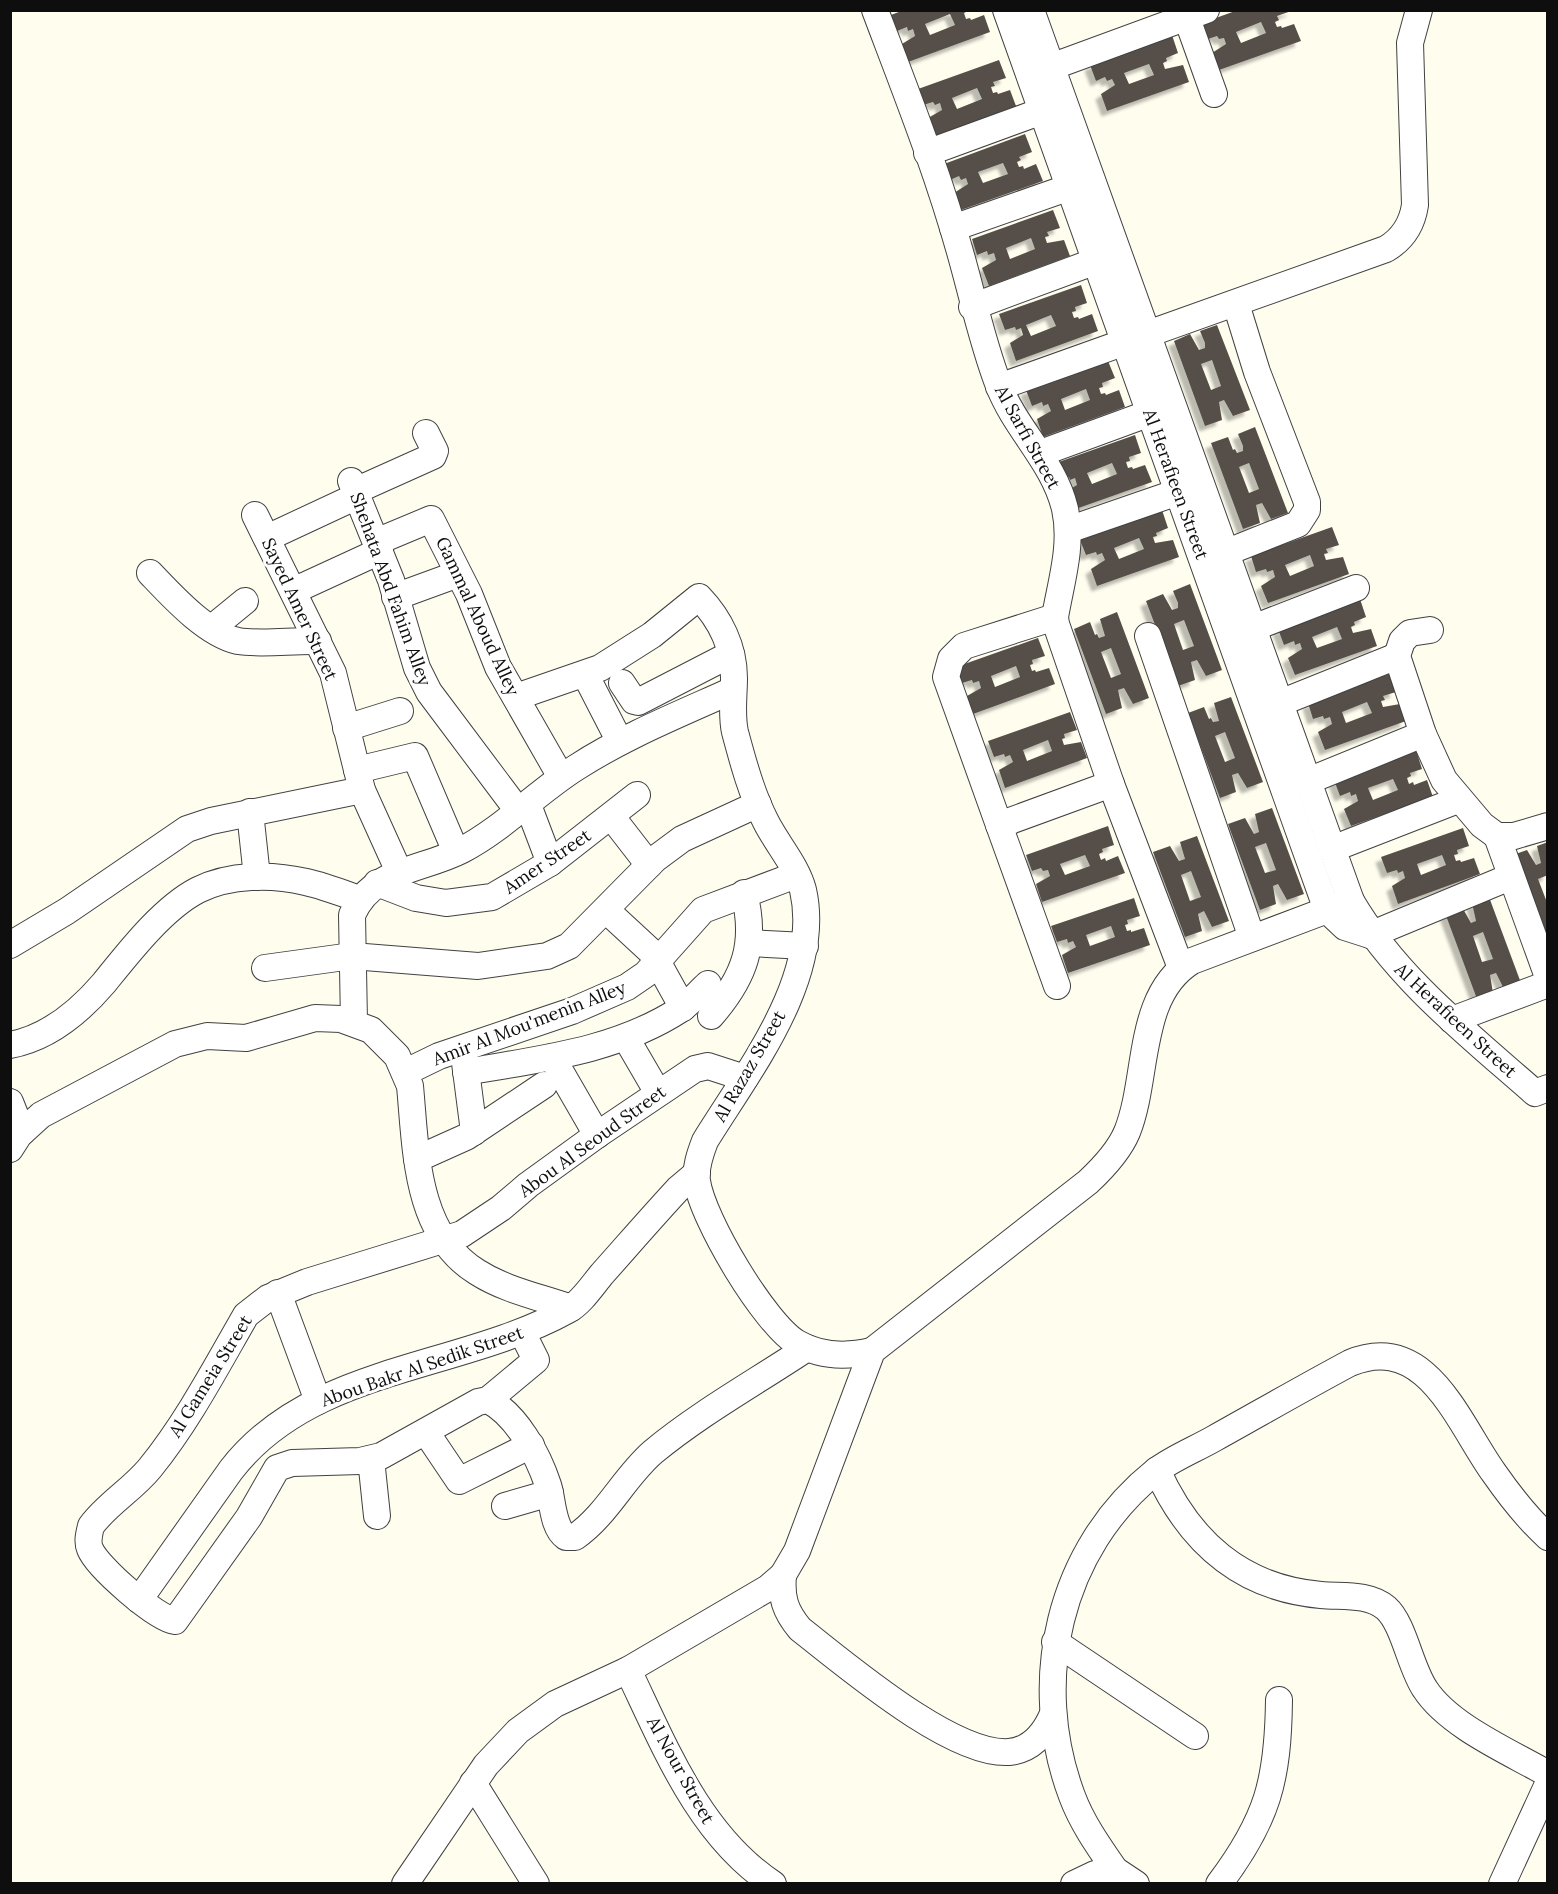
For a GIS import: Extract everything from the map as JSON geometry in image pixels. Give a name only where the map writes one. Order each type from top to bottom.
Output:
[{"type":"street","name":"Al Sarfi Street","points":[[875,10],[952,228],[972,307],[999,387],[1014,417],[1041,453],[1057,487],[1068,530],[1065,574],[1055,617]]},
{"type":"street","name":"Al Herafieen Street","points":[[1006,10],[1028,25],[1051,67],[1135,337],[1150,413],[1327,910]]},
{"type":"street","points":[[999,387],[1386,249],[1405,233],[1415,205],[1410,43],[1419,10]]},
{"type":"street","points":[[1051,67],[1193,13],[1214,94]]},
{"type":"street","name":"Al Herafieen Street","points":[[1028,25],[1042,111],[1096,261],[1135,337],[1225,552],[1351,901],[1370,934],[1397,966],[1452,1020],[1543,1096]]},
{"type":"street","points":[[927,153],[1042,111]]},
{"type":"street","points":[[952,228],[1070,187]]},
{"type":"street","points":[[972,307],[1096,261]]},
{"type":"street","points":[[1225,552],[1298,524],[1307,510],[1307,502],[1257,372],[1236,304]]},
{"type":"street","points":[[1041,453],[1150,413]]},
{"type":"street","points":[[267,538],[355,490],[433,456],[435,451],[426,433]]},
{"type":"street","name":"Shehata Abd Fahim Alley","points":[[355,490],[378,547],[417,668],[429,692],[524,808],[550,863]]},
{"type":"street","points":[[1068,530],[1178,492]]},
{"type":"street","name":"Sayed Amer Street","points":[[255,515],[333,673],[360,780],[378,885]]},
{"type":"street","name":"Gammal Aboud Alley","points":[[378,547],[430,518],[458,574],[498,667],[561,777]]},
{"type":"street","points":[[293,591],[378,547]]},
{"type":"street","points":[[150,573],[182,606],[212,628],[237,640],[318,641]]},
{"type":"street","points":[[395,597],[458,574]]},
{"type":"street","points":[[1253,628],[1356,588]]},
{"type":"street","name":"Al Razaz Street","points":[[585,674],[600,668],[652,635],[699,597],[709,608],[724,633],[731,654],[734,728],[758,804],[802,888],[805,946],[794,981],[770,1036],[705,1142],[697,1173],[702,1200],[712,1227],[730,1259],[786,1335],[807,1348],[839,1356],[872,1351]]},
{"type":"street","points":[[212,628],[245,601]]},
{"type":"street","points":[[1057,986],[946,677],[951,659],[964,646],[1055,617],[1111,783],[1181,968]]},
{"type":"street","points":[[1430,630],[1410,633],[1402,641],[1397,657],[1423,734],[1444,780],[1458,800],[1482,825],[1497,836],[1510,877],[1545,963]]},
{"type":"street","points":[[1148,636],[1252,938]]},
{"type":"street","points":[[622,683],[634,701],[638,702],[731,654]]},
{"type":"street","points":[[1280,703],[1397,657]]},
{"type":"street","points":[[516,697],[585,674],[620,742]]},
{"type":"street","points":[[354,1022],[352,915],[378,885],[456,852],[524,808],[561,777],[620,742],[733,690]]},
{"type":"street","points":[[346,728],[400,711]]},
{"type":"street","points":[[1308,781],[1423,734]]},
{"type":"street","points":[[10,945],[67,911],[187,829],[360,780],[415,756],[456,852]]},
{"type":"street","points":[[999,825],[1111,783]]},
{"type":"street","name":"Amer Street","points":[[10,1046],[23,1043],[61,1024],[89,1000],[133,948],[166,914],[198,890],[235,879],[270,876],[308,882],[378,885],[416,898],[446,903],[471,902],[492,897],[550,863],[637,795]]},
{"type":"street","points":[[1332,849],[1458,800]]},
{"type":"street","points":[[265,968],[352,956],[478,966],[547,956],[569,946],[649,865],[682,839],[758,804]]},
{"type":"street","points":[[250,812],[256,877]]},
{"type":"street","points":[[611,816],[649,865]]},
{"type":"street","points":[[1497,836],[1514,836],[1548,826]]},
{"type":"street","name":"Amir Al Mou'menin Alley","points":[[406,1072],[465,1059],[617,992],[638,980],[703,910],[796,875]]},
{"type":"street","points":[[1327,910],[1345,927],[1370,934],[1510,877]]},
{"type":"street","points":[[711,1016],[729,995],[738,978],[749,943],[748,909],[744,893]]},
{"type":"street","points":[[405,1884],[473,1783],[501,1747],[536,1717],[575,1693],[628,1670],[768,1588],[783,1575],[797,1551],[872,1351],[1060,1205],[1102,1169],[1127,1133],[1137,1097],[1150,1027],[1163,989],[1181,968],[1252,938],[1351,901]]},
{"type":"street","points":[[606,910],[658,960],[683,1008]]},
{"type":"street","points":[[749,943],[805,946]]},
{"type":"street","points":[[474,1132],[465,1059],[552,1057],[626,1038],[683,1008],[708,984]]},
{"type":"street","points":[[1452,1020],[1548,984]]},
{"type":"street","points":[[15,1140],[57,1104],[175,1044],[207,1036],[246,1038],[315,1018],[354,1022],[371,1030],[385,1041],[398,1056],[406,1072],[410,1086],[423,1196],[447,1241],[458,1256],[477,1272],[571,1308]]},
{"type":"street","points":[[626,1038],[657,1093]]},
{"type":"street","points":[[552,1057],[597,1136]]},
{"type":"street","name":"Abou Al Seoud Street","points":[[447,1241],[490,1216],[657,1093],[700,1067],[708,1066],[744,1078]]},
{"type":"street","points":[[417,1159],[474,1132],[544,1085]]},
{"type":"street","points":[[10,1102],[15,1140]]},
{"type":"street","name":"Abou Bakr Al Sedik Street","points":[[139,1600],[247,1449],[297,1411],[318,1401],[522,1332],[571,1308],[672,1196],[697,1173]]},
{"type":"street","name":"Al Gameia Street","points":[[139,1600],[106,1571],[94,1557],[89,1547],[91,1527],[97,1518],[139,1481],[153,1464],[204,1390],[246,1315],[255,1305],[278,1293],[357,1266],[447,1241]]},
{"type":"street","points":[[278,1293],[318,1401]]},
{"type":"street","points":[[139,1600],[171,1621],[178,1619],[249,1516],[274,1472],[284,1464],[371,1459],[390,1452],[478,1402],[488,1400],[536,1360],[522,1332]]},
{"type":"street","points":[[488,1400],[506,1414],[531,1445],[550,1494],[559,1530],[566,1537],[575,1537],[615,1499],[645,1460],[662,1445],[807,1348]]},
{"type":"street","points":[[1126,1877],[1091,1836],[1072,1798],[1059,1757],[1052,1716],[1051,1691],[1055,1642],[1065,1603],[1086,1556],[1101,1530],[1127,1498],[1157,1470],[1350,1362],[1368,1355],[1397,1357],[1428,1376],[1494,1474],[1531,1521],[1548,1537]]},
{"type":"street","points":[[426,1432],[459,1481],[531,1445]]},
{"type":"street","points":[[371,1459],[377,1516]]},
{"type":"street","points":[[1157,1470],[1170,1500],[1187,1525],[1208,1548],[1233,1566],[1260,1581],[1289,1590],[1364,1598],[1385,1608],[1399,1627],[1414,1671],[1426,1692],[1442,1709],[1480,1735],[1548,1773]]},
{"type":"street","points":[[506,1506],[550,1494]]},
{"type":"street","points":[[783,1575],[782,1595],[787,1614],[800,1629],[941,1731],[993,1752],[1012,1752],[1030,1745],[1044,1733],[1052,1716]]},
{"type":"street","points":[[1055,1642],[1195,1736]]},
{"type":"street","name":"Al Nour Street","points":[[628,1670],[671,1760],[709,1823],[733,1851],[773,1884]]},
{"type":"street","points":[[1219,1884],[1245,1850],[1267,1803],[1279,1752],[1279,1700]]},
{"type":"street","points":[[473,1783],[536,1884]]},
{"type":"street","points":[[1502,1884],[1548,1784]]},
{"type":"street","points":[[1074,1884],[1095,1874],[1126,1877]]},
{"type":"building","points":[[904,10],[970,10],[964,13],[966,19],[971,20],[984,15],[990,32],[908,62],[902,44],[915,36],[913,29],[908,31],[907,27],[897,31],[891,15]],"holes":[[[950,14],[955,25],[930,35],[925,24]]]},
{"type":"building","points":[[1238,10],[1294,10],[1277,16],[1279,20],[1275,22],[1277,27],[1282,28],[1294,24],[1301,41],[1219,70],[1212,53],[1226,44],[1224,38],[1219,39],[1217,36],[1208,39],[1202,23]],"holes":[[[1261,22],[1266,33],[1241,43],[1236,32]]]},
{"type":"building","points":[[1172,35],[1178,53],[1166,58],[1167,61],[1163,63],[1165,69],[1183,65],[1189,82],[1107,111],[1101,94],[1115,85],[1112,79],[1107,81],[1105,77],[1096,81],[1090,65]],"holes":[[[1149,64],[1154,75],[1129,84],[1124,73]]]},
{"type":"building","points":[[999,60],[1006,78],[993,82],[995,86],[991,87],[993,93],[998,94],[1010,90],[1016,106],[935,136],[928,118],[942,110],[940,103],[935,105],[933,102],[923,105],[918,89]],"holes":[[[977,88],[982,99],[957,109],[952,98]]]},
{"type":"building","points":[[1025,134],[1032,152],[1019,157],[1021,160],[1017,162],[1019,167],[1023,166],[1024,169],[1036,164],[1043,181],[961,210],[954,193],[968,184],[966,178],[961,180],[959,176],[950,180],[944,164]],"holes":[[[1003,163],[1008,174],[983,183],[978,172]]]},
{"type":"building","points":[[1053,210],[1060,228],[1047,232],[1049,236],[1045,237],[1047,243],[1064,240],[1070,256],[989,286],[982,268],[996,260],[994,253],[988,255],[987,251],[977,255],[972,239]],"holes":[[[1031,238],[1035,249],[1010,259],[1006,248]]]},
{"type":"building","points":[[1081,285],[1087,303],[1075,307],[1076,311],[1072,312],[1074,318],[1079,319],[1092,314],[1098,331],[1016,361],[1010,343],[1023,335],[1021,328],[1005,330],[999,314]],"holes":[[[1051,315],[1056,326],[1031,336],[1026,325]]]},
{"type":"building","points":[[1217,325],[1250,410],[1233,416],[1224,400],[1219,402],[1222,420],[1205,426],[1174,341],[1190,334],[1199,350],[1205,348],[1200,331]],"holes":[[[1212,360],[1221,386],[1211,390],[1201,364]]]},
{"type":"building","points":[[1108,361],[1115,378],[1102,383],[1103,387],[1099,388],[1101,394],[1106,395],[1119,390],[1125,407],[1043,437],[1037,419],[1051,411],[1048,404],[1043,406],[1042,402],[1032,406],[1026,390]],"holes":[[[1086,389],[1090,400],[1065,410],[1061,399]]]},
{"type":"building","points":[[1255,427],[1288,513],[1271,519],[1262,503],[1256,505],[1260,523],[1243,529],[1211,443],[1228,437],[1233,450],[1235,449],[1237,453],[1243,451],[1238,434]],"holes":[[[1249,463],[1259,489],[1249,493],[1239,467]]]},
{"type":"building","points":[[1135,435],[1141,453],[1129,457],[1130,461],[1126,462],[1128,468],[1133,469],[1145,465],[1152,482],[1070,511],[1063,493],[1077,485],[1075,478],[1059,480],[1053,464]],"holes":[[[1112,463],[1117,474],[1092,484],[1087,473]]]},
{"type":"building","points":[[1162,510],[1168,528],[1156,533],[1157,536],[1153,537],[1155,543],[1173,540],[1179,557],[1097,586],[1091,569],[1105,560],[1102,553],[1086,555],[1080,540]],"holes":[[[1139,538],[1144,549],[1119,559],[1114,548]]]},
{"type":"building","points":[[1332,527],[1339,545],[1326,549],[1328,553],[1324,554],[1326,560],[1343,557],[1349,574],[1268,603],[1261,586],[1275,577],[1273,570],[1267,572],[1266,569],[1256,572],[1251,556]],"holes":[[[1310,555],[1314,566],[1290,576],[1285,565]]]},
{"type":"building","points":[[1190,584],[1222,670],[1206,676],[1197,660],[1191,662],[1195,680],[1178,686],[1146,601],[1163,594],[1172,610],[1178,608],[1173,591]],"holes":[[[1184,620],[1194,646],[1183,650],[1174,624]]]},
{"type":"building","points":[[1360,599],[1366,617],[1354,622],[1355,625],[1351,627],[1353,633],[1371,629],[1377,646],[1295,675],[1288,658],[1302,649],[1300,643],[1295,645],[1294,641],[1284,645],[1278,629]],"holes":[[[1337,627],[1342,639],[1317,648],[1312,637]]]},
{"type":"building","points":[[1117,612],[1149,698],[1133,704],[1124,688],[1118,690],[1122,708],[1106,714],[1074,629],[1090,622],[1095,635],[1097,634],[1099,638],[1105,636],[1100,619]],"holes":[[[1111,648],[1121,674],[1111,678],[1101,652]]]},
{"type":"building","points":[[1038,638],[1045,656],[1032,660],[1033,664],[1030,665],[1032,671],[1049,668],[1055,684],[973,714],[967,696],[981,688],[979,681],[973,683],[972,680],[962,683],[956,667]],"holes":[[[1016,666],[1020,677],[995,687],[991,676]]]},
{"type":"building","points":[[1389,674],[1396,692],[1383,696],[1385,700],[1381,701],[1383,707],[1400,704],[1406,721],[1325,750],[1318,732],[1332,724],[1330,717],[1324,719],[1323,716],[1313,719],[1308,703]],"holes":[[[1367,702],[1372,713],[1346,723],[1342,712]]]},
{"type":"building","points":[[1231,697],[1263,782],[1247,788],[1238,773],[1232,775],[1236,792],[1220,798],[1188,713],[1204,707],[1209,719],[1211,718],[1213,722],[1219,721],[1214,703]],"holes":[[[1225,732],[1235,758],[1225,762],[1215,736]]]},
{"type":"building","points":[[1070,712],[1077,730],[1064,734],[1065,738],[1062,739],[1064,745],[1081,742],[1087,758],[1005,788],[999,770],[1013,762],[1010,755],[994,757],[988,741]],"holes":[[[1048,740],[1052,751],[1027,761],[1023,750]]]},
{"type":"building","points":[[1416,750],[1422,769],[1410,773],[1411,776],[1407,778],[1409,784],[1413,782],[1414,785],[1427,780],[1433,797],[1351,826],[1344,809],[1358,801],[1356,794],[1351,796],[1350,792],[1340,796],[1334,780]],"holes":[[[1393,779],[1398,790],[1373,800],[1368,788]]]},
{"type":"building","points":[[1272,808],[1304,894],[1287,900],[1278,884],[1273,886],[1276,904],[1260,910],[1228,824],[1245,818],[1254,834],[1259,832],[1255,814]],"holes":[[[1266,843],[1276,870],[1265,873],[1255,847]]]},
{"type":"building","points":[[1108,826],[1114,845],[1102,849],[1103,852],[1099,854],[1101,860],[1105,858],[1106,861],[1118,856],[1125,873],[1042,902],[1036,884],[1050,876],[1048,870],[1043,871],[1041,868],[1032,871],[1026,855]],"holes":[[[1085,855],[1090,866],[1065,875],[1060,864]]]},
{"type":"building","points":[[1463,828],[1469,846],[1457,850],[1458,854],[1454,855],[1456,861],[1461,862],[1474,858],[1480,874],[1398,904],[1392,886],[1405,878],[1403,871],[1387,873],[1381,857]],"holes":[[[1442,855],[1446,865],[1421,875],[1417,864]]]},
{"type":"building","points":[[1197,836],[1229,921],[1212,927],[1204,911],[1198,914],[1202,931],[1185,937],[1153,852],[1170,846],[1179,861],[1185,859],[1180,842]],"holes":[[[1191,871],[1201,897],[1190,901],[1181,875]]]},
{"type":"building","points":[[1548,842],[1548,875],[1538,879],[1548,905],[1548,939],[1510,856],[1527,850],[1536,865],[1541,863],[1537,846]]},
{"type":"building","points":[[1489,897],[1521,983],[1504,989],[1496,973],[1490,975],[1493,993],[1477,999],[1445,913],[1462,907],[1471,923],[1476,921],[1472,903]],"holes":[[[1483,932],[1493,959],[1482,962],[1473,936]]]},
{"type":"building","points":[[1134,898],[1140,916],[1127,920],[1128,924],[1125,925],[1127,931],[1144,928],[1150,945],[1068,973],[1062,955],[1076,947],[1073,941],[1068,943],[1067,939],[1057,942],[1051,926]],"holes":[[[1111,926],[1115,937],[1090,946],[1086,935]]]}]
